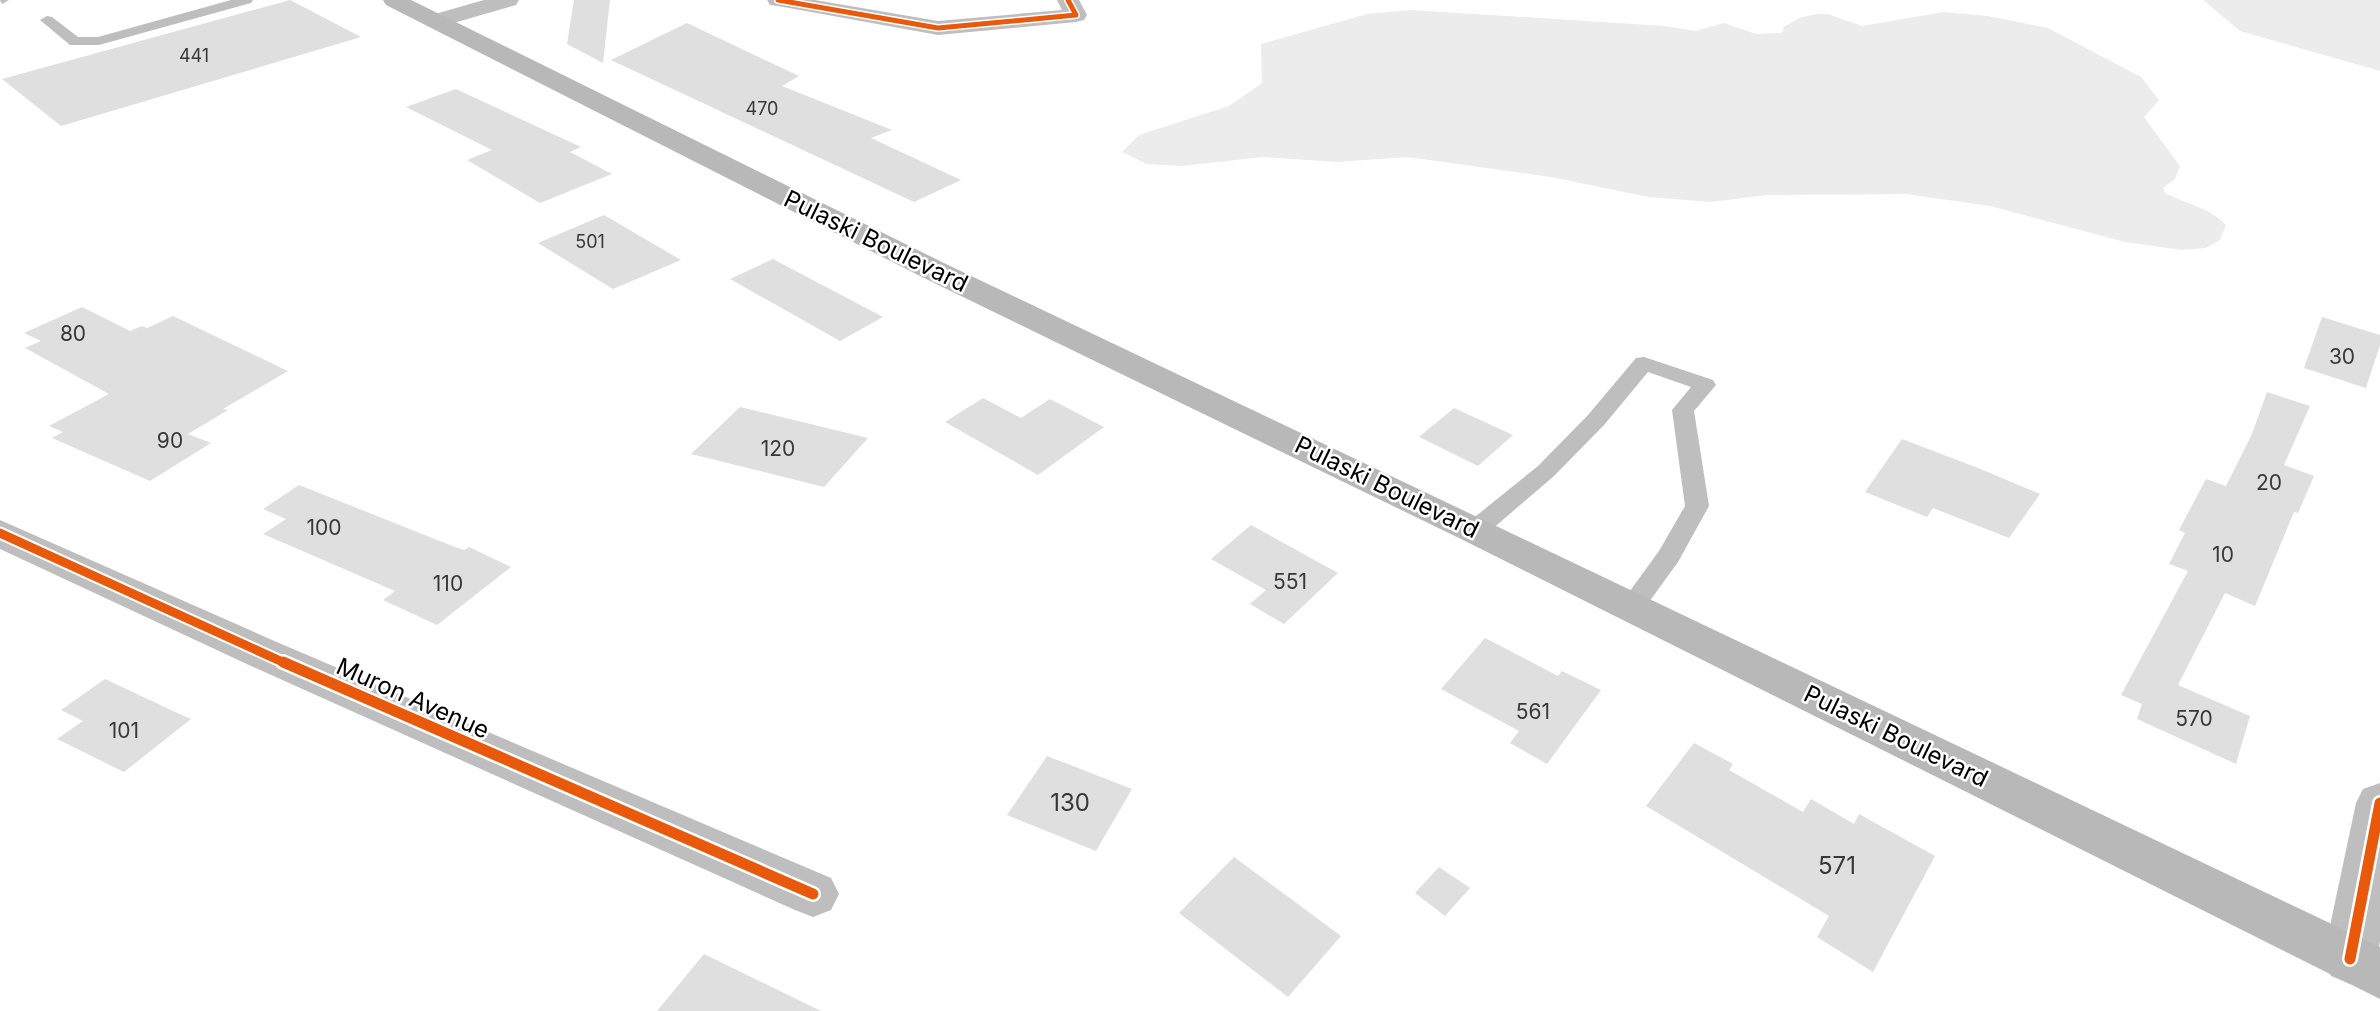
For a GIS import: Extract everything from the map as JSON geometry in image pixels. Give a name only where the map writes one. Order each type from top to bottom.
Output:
[{"type":"main road","name":"Pulaski Boulevard","points":[[394,0],[935,271],[1632,606],[2365,966]]},
{"type":"street","points":[[436,21],[508,0]]},
{"type":"street","points":[[778,0],[938,28],[1072,8]]},
{"type":"street","name":"Muron Avenue","points":[[0,533],[264,654],[813,894]]},
{"type":"street","points":[[2365,966],[2380,803]]},
{"type":"lane","points":[[47,20],[75,42],[99,41],[239,1]]},
{"type":"lane","points":[[1475,530],[1546,471],[1597,420],[1644,363],[1705,385],[1683,410],[1697,506],[1669,556],[1632,606]]},
{"type":"shaded area","points":[[2203,0],[2380,0],[2380,71],[2240,31]]},
{"type":"shaded area","points":[[1411,10],[1665,26],[1695,31],[1724,23],[1756,34],[1782,33],[1784,27],[1799,18],[1816,14],[1828,14],[1862,26],[1944,12],[1988,16],[2048,28],[2141,77],[2159,100],[2144,117],[2180,166],[2175,179],[2163,188],[2165,193],[2205,210],[2226,225],[2220,240],[2206,248],[2181,250],[2125,242],[1990,206],[1906,194],[1767,195],[1711,202],[1648,197],[1551,177],[1407,157],[1337,162],[1263,157],[1182,166],[1147,164],[1122,152],[1139,135],[1229,106],[1262,83],[1261,44],[1367,14]]},
{"type":"building","points":[[290,0],[361,37],[61,126],[2,79]]},
{"type":"building","points":[[574,0],[610,0],[603,63],[567,44]]},
{"type":"building","points":[[687,23],[799,76],[782,86],[892,130],[871,138],[961,180],[914,202],[611,60]]},
{"type":"building","points":[[456,89],[581,147],[570,152],[612,174],[540,203],[467,160],[492,150],[406,107]]},
{"type":"building","points":[[604,215],[681,260],[613,289],[538,243]]},
{"type":"building","points":[[773,259],[883,317],[840,341],[730,279]]},
{"type":"building","points":[[82,307],[130,331],[142,326],[147,328],[173,316],[288,371],[223,409],[228,410],[188,434],[211,443],[150,481],[52,438],[63,432],[49,426],[109,394],[25,348],[41,341],[24,333]]},
{"type":"building","points":[[2322,317],[2380,335],[2380,345],[2366,388],[2304,368]]},
{"type":"building","points":[[2267,392],[2310,406],[2284,465],[2314,476],[2298,513],[2294,512],[2255,606],[2225,593],[2178,685],[2250,716],[2236,764],[2137,719],[2142,704],[2121,695],[2188,571],[2169,564],[2185,533],[2179,530],[2206,479],[2226,486],[2252,434]]},
{"type":"building","points":[[983,398],[1021,418],[1050,399],[1104,427],[1038,475],[945,422]]},
{"type":"building","points":[[740,407],[868,438],[824,487],[691,454]]},
{"type":"building","points":[[1454,408],[1513,435],[1478,466],[1419,437]]},
{"type":"building","points":[[1902,439],[2040,494],[2009,538],[1933,508],[1927,517],[1865,492]]},
{"type":"building","points":[[299,485],[455,547],[464,550],[469,547],[511,567],[437,625],[383,600],[395,591],[263,534],[286,519],[263,509]]},
{"type":"building","points":[[1251,525],[1338,573],[1284,624],[1250,604],[1266,590],[1211,559]]},
{"type":"building","points":[[1485,638],[1558,676],[1562,671],[1601,690],[1547,764],[1510,743],[1519,731],[1441,689]]},
{"type":"building","points":[[105,679],[191,719],[124,772],[57,739],[83,721],[61,710]]},
{"type":"building","points":[[1694,743],[1733,764],[1729,770],[1803,812],[1811,799],[1854,824],[1859,814],[1935,856],[1873,972],[1817,937],[1829,916],[1646,806]]},
{"type":"building","points":[[1047,756],[1132,789],[1096,851],[1007,815]]},
{"type":"building","points":[[1234,857],[1341,936],[1288,997],[1179,913]]},
{"type":"building","points":[[1439,867],[1470,888],[1445,916],[1415,893]]},
{"type":"building","points":[[704,954],[821,1011],[657,1011]]},
{"type":"cycle path","points":[[778,0],[938,28],[1076,15],[1068,0]]},
{"type":"cycle path","points":[[0,533],[264,654],[813,894]]},
{"type":"cycle path","points":[[2350,959],[2380,803]]}]
